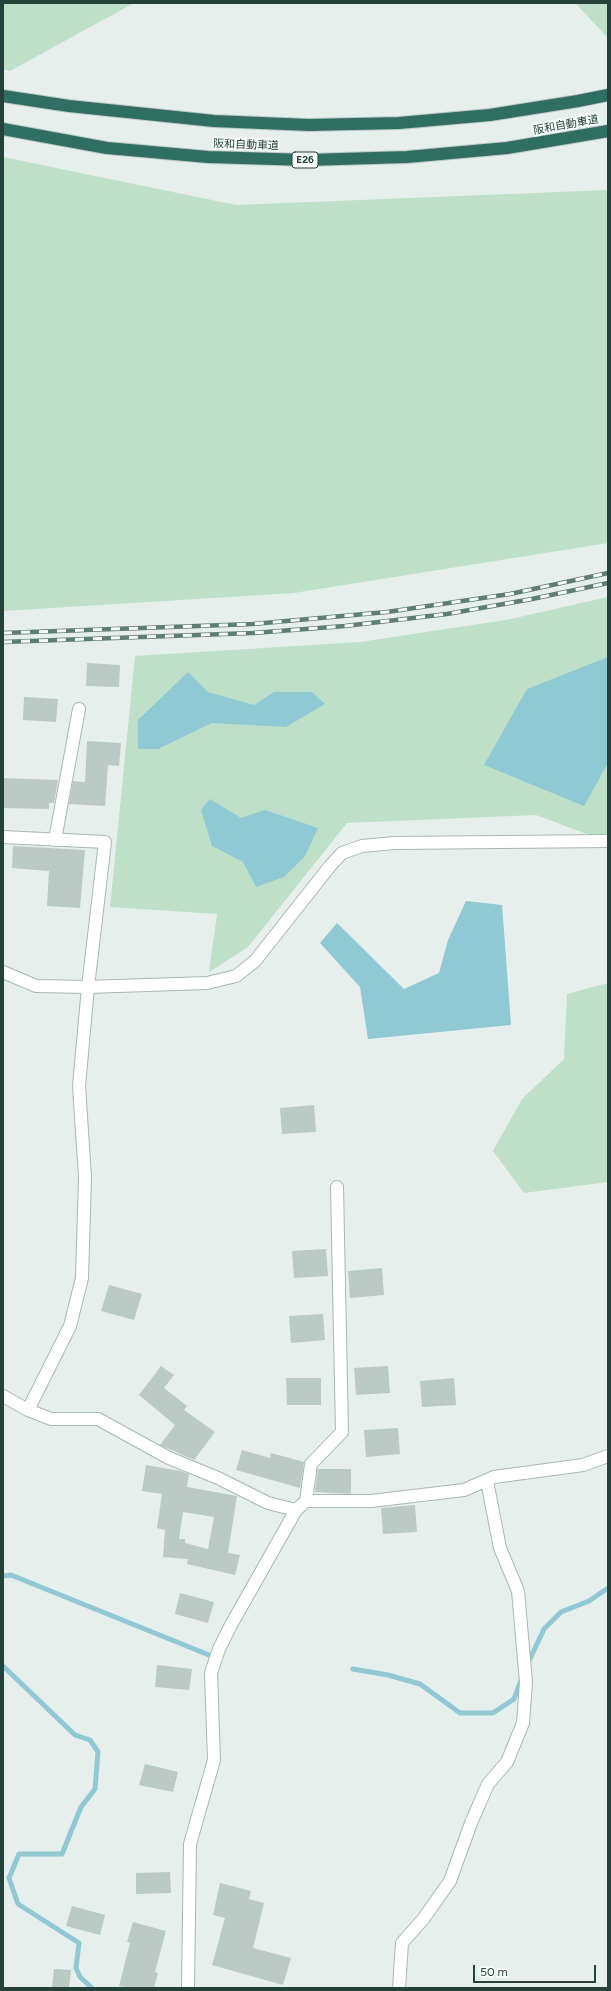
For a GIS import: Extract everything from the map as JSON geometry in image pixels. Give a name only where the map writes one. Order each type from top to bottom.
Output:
[{"type":"highway","name":"阪和自動車道","points":[[3,96],[69,106],[206,120],[309,125],[399,123],[490,114],[608,95]]},
{"type":"highway","name":"阪和自動車道","points":[[3,129],[107,148],[208,157],[307,160],[407,157],[507,148],[608,130]]},
{"type":"street","points":[[55,840],[78,709]]},
{"type":"street","points":[[3,837],[105,842],[88,988],[79,1086],[85,1177],[82,1278],[70,1326],[28,1410]]},
{"type":"street","points":[[3,972],[36,986],[88,988],[207,983],[236,976],[255,961],[342,853],[362,846],[394,842],[608,841]]},
{"type":"street","points":[[188,1988],[190,1844],[214,1760],[211,1673],[218,1649],[231,1625],[296,1510],[306,1501],[311,1464],[342,1432],[337,1187]]},
{"type":"street","points":[[3,1396],[28,1410],[51,1419],[98,1419],[169,1458],[218,1478],[268,1503],[296,1510]]},
{"type":"street","points":[[306,1501],[372,1501],[424,1496],[464,1490],[494,1478],[583,1465],[608,1456]]},
{"type":"street","points":[[399,1988],[402,1943],[424,1918],[450,1881],[471,1823],[488,1784],[507,1762],[523,1723],[526,1682],[518,1591],[500,1548],[487,1481]]},
{"type":"green space","points":[[3,3],[134,3],[10,71],[3,69]]},
{"type":"green space","points":[[575,3],[608,3],[608,38]]},
{"type":"green space","points":[[3,157],[236,205],[608,190],[608,543],[294,593],[3,611]]},
{"type":"green space","points":[[608,597],[608,842],[536,815],[347,823],[248,947],[209,972],[217,914],[110,907],[135,656],[360,642],[506,620]]},
{"type":"green space","points":[[608,983],[608,1182],[524,1193],[493,1151],[522,1099],[564,1059],[567,994]]},
{"type":"water","points":[[608,657],[608,763],[584,806],[484,765],[527,689]]},
{"type":"water","points":[[188,672],[208,692],[254,705],[274,692],[312,692],[325,704],[286,727],[212,723],[158,749],[138,749],[138,720]]},
{"type":"water","points":[[210,799],[241,818],[265,810],[318,828],[305,856],[284,877],[256,887],[243,862],[212,846],[201,810]]},
{"type":"water","points":[[466,901],[502,905],[511,1025],[368,1039],[360,987],[320,943],[337,923],[404,989],[439,973],[448,940]]},
{"type":"building","points":[[87,663],[120,665],[119,687],[86,686]]},
{"type":"building","points":[[24,697],[58,699],[56,722],[23,720]]},
{"type":"building","points":[[87,741],[121,743],[119,766],[108,765],[105,806],[69,804],[73,781],[85,782]]},
{"type":"building","points":[[3,778],[58,780],[54,803],[49,803],[49,809],[3,808]]},
{"type":"building","points":[[13,846],[85,850],[80,908],[47,906],[49,871],[12,868]]},
{"type":"building","points":[[314,1105],[316,1132],[282,1134],[280,1108]]},
{"type":"building","points":[[326,1249],[328,1276],[294,1278],[292,1251]]},
{"type":"building","points":[[382,1268],[384,1295],[350,1298],[348,1271]]},
{"type":"building","points":[[109,1285],[142,1294],[134,1320],[101,1311]]},
{"type":"building","points":[[323,1314],[325,1340],[291,1343],[289,1316]]},
{"type":"building","points":[[161,1366],[174,1375],[164,1388],[187,1406],[184,1410],[215,1432],[194,1460],[160,1445],[175,1425],[139,1395]]},
{"type":"building","points":[[388,1366],[390,1393],[356,1395],[354,1368]]},
{"type":"building","points":[[286,1378],[321,1378],[321,1405],[287,1405]]},
{"type":"building","points":[[454,1378],[456,1405],[422,1407],[420,1381]]},
{"type":"building","points":[[398,1428],[400,1454],[366,1457],[364,1430]]},
{"type":"building","points":[[242,1450],[270,1458],[271,1453],[304,1462],[300,1488],[236,1470]]},
{"type":"building","points":[[146,1465],[189,1474],[187,1487],[237,1496],[228,1553],[240,1555],[235,1575],[187,1564],[188,1559],[163,1557],[165,1530],[157,1528],[162,1494],[142,1491]],"holes":[[[183,1512],[214,1517],[208,1549],[185,1543],[185,1539],[179,1539]]]},
{"type":"building","points":[[318,1469],[351,1469],[351,1494],[315,1492]]},
{"type":"building","points":[[415,1505],[417,1532],[383,1534],[381,1508]]},
{"type":"building","points":[[180,1593],[214,1602],[208,1623],[175,1614]]},
{"type":"building","points":[[157,1665],[192,1669],[189,1690],[155,1687]]},
{"type":"building","points":[[145,1764],[178,1772],[173,1792],[139,1785]]},
{"type":"building","points":[[170,1872],[171,1893],[136,1894],[136,1873]]},
{"type":"building","points":[[220,1883],[251,1891],[249,1899],[264,1903],[253,1948],[291,1958],[283,1985],[212,1965],[225,1918],[213,1915]]},
{"type":"building","points":[[72,1906],[105,1915],[100,1935],[66,1926]]},
{"type":"building","points":[[133,1922],[166,1931],[155,1972],[158,1973],[154,1988],[129,1988],[119,1986],[130,1943],[127,1942]]},
{"type":"building","points":[[54,1969],[71,1970],[69,1988],[52,1988]]},
{"type":"waterway","points":[[3,1576],[11,1575],[209,1655]]},
{"type":"waterway","points":[[528,1663],[544,1629],[561,1612],[589,1601],[608,1588]]},
{"type":"waterway","points":[[3,1666],[75,1735],[90,1740],[98,1752],[95,1789],[81,1807],[62,1854],[19,1854],[9,1878],[18,1904],[79,1943],[76,1968],[80,1977],[92,1988]]},
{"type":"waterway","points":[[353,1669],[388,1675],[420,1684],[460,1713],[493,1713],[514,1699],[522,1678]]},
{"type":"railway","points":[[3,633],[253,624],[387,612],[510,594],[608,573]]},
{"type":"railway","points":[[3,642],[253,633],[345,626],[447,614],[532,599],[608,583]]}]
